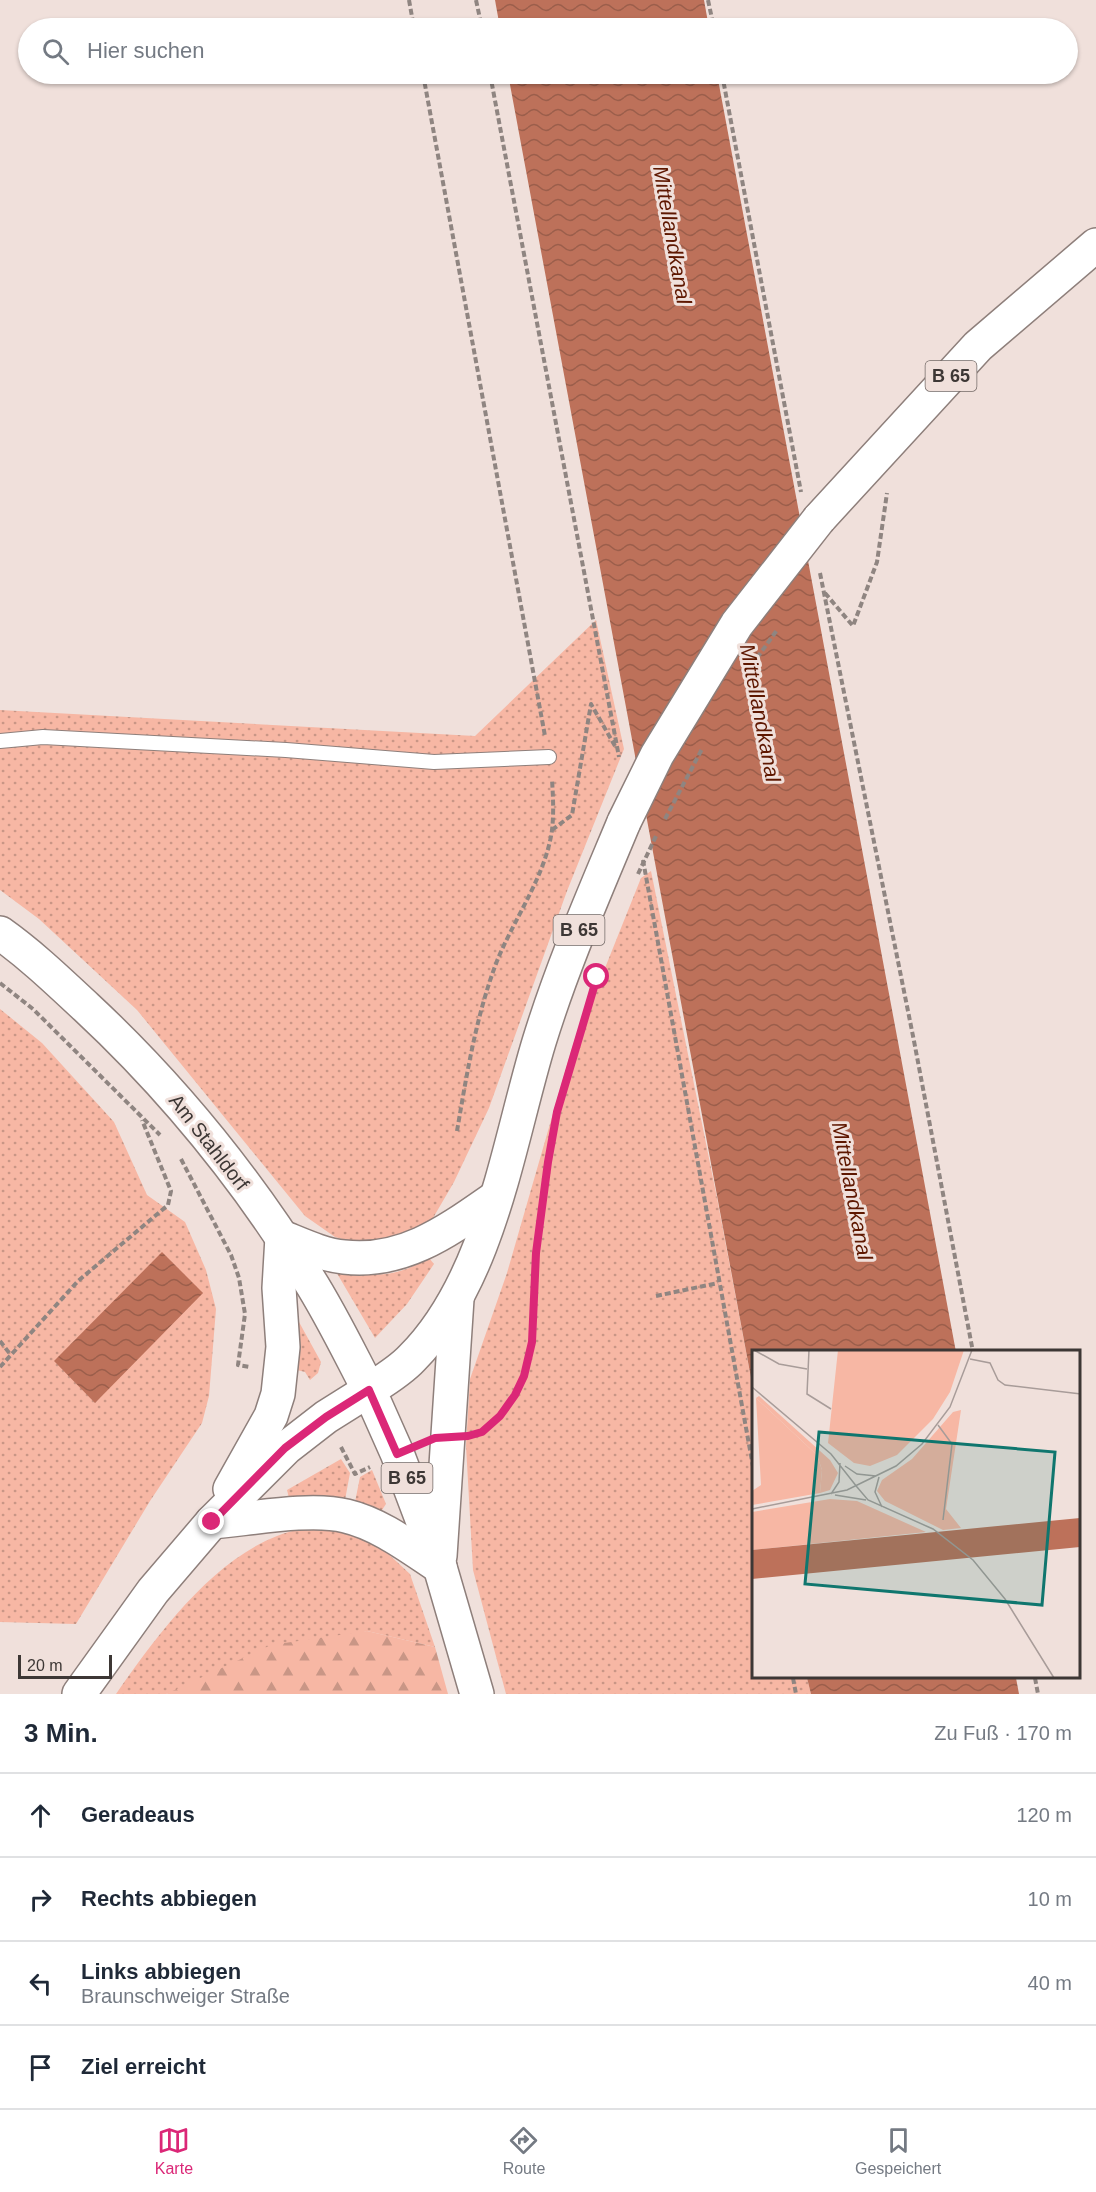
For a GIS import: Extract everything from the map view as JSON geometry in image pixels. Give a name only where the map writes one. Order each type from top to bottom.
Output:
[{"type":"main road","name":"B 65","points":[[477,1694],[440,1567],[397,1454],[369,1390],[411,1360],[433,1336],[457,1299],[476,1260],[539,1040],[568,958],[624,822],[657,754],[732,633],[819,519],[978,346],[1096,246]]},
{"type":"main road","name":"Am Stahldorf","points":[[0,933],[26,951],[127,1046],[195,1120],[282,1237],[336,1326],[369,1390]]},
{"type":"main road","points":[[212,1522],[271,1416],[278,1394],[283,1347],[279,1288],[282,1237],[342,1257],[369,1258],[393,1255],[420,1246],[447,1231],[495,1198]]},
{"type":"main road","name":"B 65","points":[[440,1567],[457,1299]]},
{"type":"main road","points":[[79,1694],[153,1592],[212,1522],[285,1448],[326,1417],[369,1390]]},
{"type":"main road","points":[[212,1522],[323,1513],[346,1516],[368,1523],[440,1567]]},
{"type":"lane","points":[[0,741],[44,737],[286,750],[434,762],[549,757]]},
{"type":"path","points":[[409,0],[412,18]]},
{"type":"path","points":[[476,0],[480,18]]},
{"type":"path","points":[[708,0],[712,18]]},
{"type":"path","points":[[425,84],[549,757],[554,798],[552,831],[543,862],[494,973],[473,1040],[457,1131]]},
{"type":"path","points":[[724,84],[794,461]]},
{"type":"path","points":[[888,492],[878,562],[853,626],[824,592],[912,1029],[973,1350]]},
{"type":"path","points":[[814,578],[820,568]]},
{"type":"path","points":[[753,665],[779,627]]},
{"type":"path","points":[[552,831],[572,815],[591,704],[617,749]]},
{"type":"path","points":[[634,884],[704,744]]},
{"type":"path","points":[[0,983],[33,1009],[164,1138]]},
{"type":"path","points":[[449,1437],[468,1436],[482,1432],[492,1425],[515,1395],[524,1376],[532,1342],[536,1253],[548,1162],[557,1112],[590,999]]},
{"type":"path","points":[[0,1367],[78,1281],[168,1205],[171,1191],[141,1117]]},
{"type":"path","points":[[177,1155],[231,1255],[239,1278],[245,1314],[238,1365]]},
{"type":"path","points":[[656,1296],[718,1283]]},
{"type":"path","points":[[0,1341],[10,1354]]},
{"type":"path","points":[[355,1473],[397,1454]]},
{"type":"path","points":[[793,1679],[796,1694]]},
{"type":"path","points":[[1035,1679],[1038,1694]]},
{"type":"green space","points":[[596,620],[624,749],[567,891],[489,1108],[454,1182],[433,1218],[416,1230],[388,1242],[352,1242],[335,1237],[305,1216],[137,1010],[39,919],[0,890],[0,710],[475,736]]},
{"type":"green space","points":[[651,871],[752,1383],[752,1679],[807,1679],[811,1694],[506,1694],[473,1570],[466,1446],[470,1379],[507,1273],[585,1009],[601,978],[641,878]]},
{"type":"green space","points":[[0,1009],[42,1043],[114,1122],[147,1195],[185,1222],[206,1270],[216,1309],[209,1396],[202,1423],[150,1501],[76,1624],[0,1622]]},
{"type":"green space","points":[[429,1258],[434,1264],[407,1304],[375,1338],[335,1270],[362,1274],[394,1273]]},
{"type":"green space","points":[[299,1322],[321,1362],[318,1373],[310,1380],[305,1372],[293,1369],[295,1325]]},
{"type":"green space","points":[[341,1459],[350,1473],[345,1500],[309,1496],[289,1498],[287,1490]]},
{"type":"green space","points":[[372,1470],[386,1504],[380,1513],[355,1502],[360,1477]]},
{"type":"green space","points":[[301,1529],[321,1529],[354,1534],[383,1549],[410,1574],[435,1647],[367,1631],[166,1694],[116,1694],[173,1619],[220,1571],[245,1552],[272,1538]]},
{"type":"green space","points":[[367,1631],[435,1647],[448,1694],[166,1694],[271,1645]]},
{"type":"water","points":[[495,0],[704,0],[707,18],[498,18]]},
{"type":"water","name":"Mittellandkanal","points":[[510,84],[719,84],[956,1350],[752,1350],[752,1383]]},
{"type":"water","points":[[162,1252],[203,1293],[95,1403],[54,1361]]},
{"type":"water","points":[[807,1679],[1016,1679],[1019,1694],[811,1694]]},
{"type":"route","points":[[212,1522],[285,1448],[326,1417],[369,1390],[397,1454],[435,1438],[468,1436],[482,1432],[492,1425],[515,1395],[524,1376],[532,1342],[536,1253],[557,1112],[597,977]]}]
